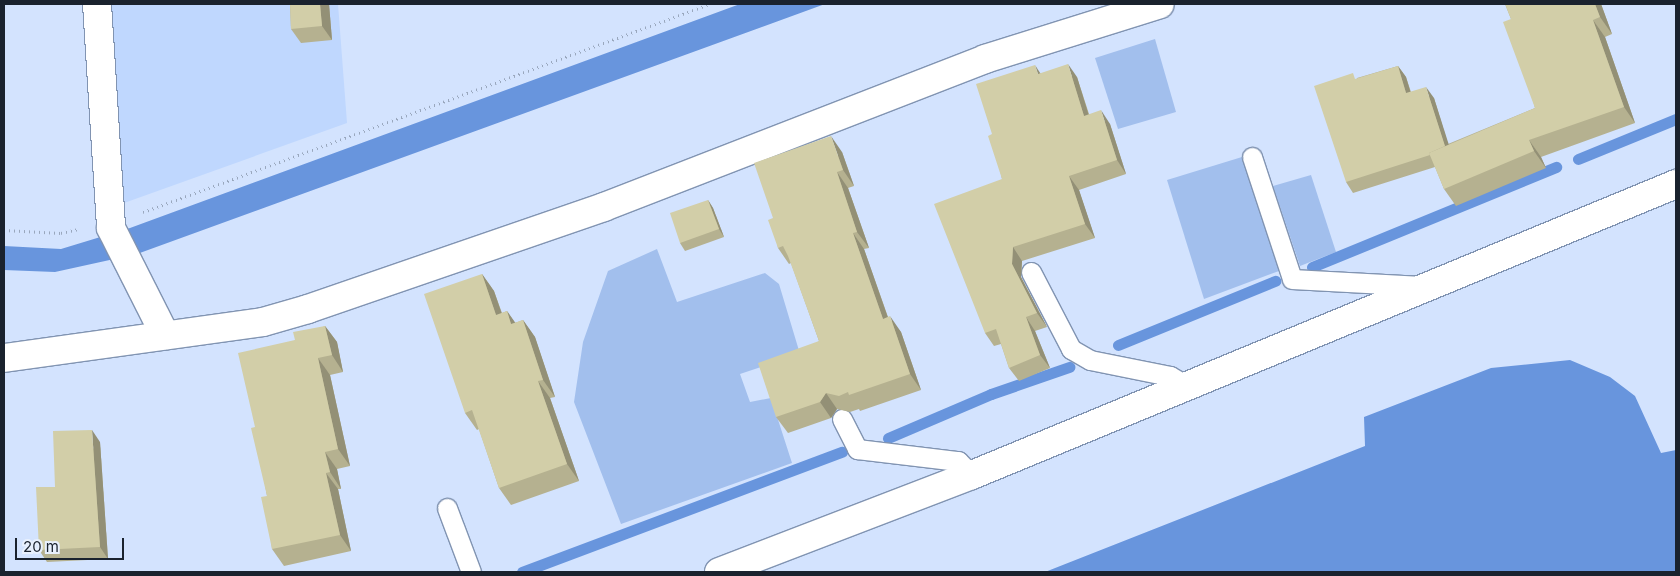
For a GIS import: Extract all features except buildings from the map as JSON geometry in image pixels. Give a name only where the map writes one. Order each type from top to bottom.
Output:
[{"type":"street","points":[[97,4],[111,225],[126,259],[165,334]]},
{"type":"street","points":[[4,358],[165,334],[263,322],[308,309],[604,207],[985,59],[1143,6]]},
{"type":"street","points":[[720,572],[972,476],[1428,286],[1674,190]]},
{"type":"lane","points":[[1252,157],[1292,279],[1428,286]]},
{"type":"lane","points":[[1031,272],[1071,349],[1090,360],[1170,376],[1187,386]]},
{"type":"lane","points":[[842,419],[857,450],[958,461],[972,476]]},
{"type":"lane","points":[[447,508],[471,572]]},
{"type":"path","points":[[4,230],[61,233],[111,225],[710,4]]},
{"type":"shaded area","points":[[110,4],[338,4],[347,123],[124,203]]},
{"type":"shaded area","points":[[740,4],[825,4],[137,254],[55,272],[4,270],[4,246],[61,249],[130,228]]},
{"type":"shaded area","points":[[1155,39],[1176,112],[1118,129],[1095,58]]},
{"type":"shaded area","points":[[1242,157],[1279,271],[1204,299],[1167,180]]},
{"type":"shaded area","points":[[1311,175],[1336,252],[1300,266],[1273,186]]},
{"type":"shaded area","points":[[657,249],[677,302],[765,273],[779,284],[800,354],[740,374],[750,402],[771,398],[792,463],[621,524],[574,402],[583,342],[608,271]]},
{"type":"shaded area","points":[[1570,360],[1610,377],[1635,396],[1661,453],[1676,450],[1676,572],[1045,572],[1365,446],[1364,417],[1491,368]]},
{"type":"waterway","points":[[1578,159],[1676,119]]},
{"type":"waterway","points":[[1312,267],[1556,167]]},
{"type":"waterway","points":[[1118,345],[1275,281]]},
{"type":"waterway","points":[[888,438],[991,394],[1069,367]]},
{"type":"waterway","points":[[522,572],[842,452]]}]
